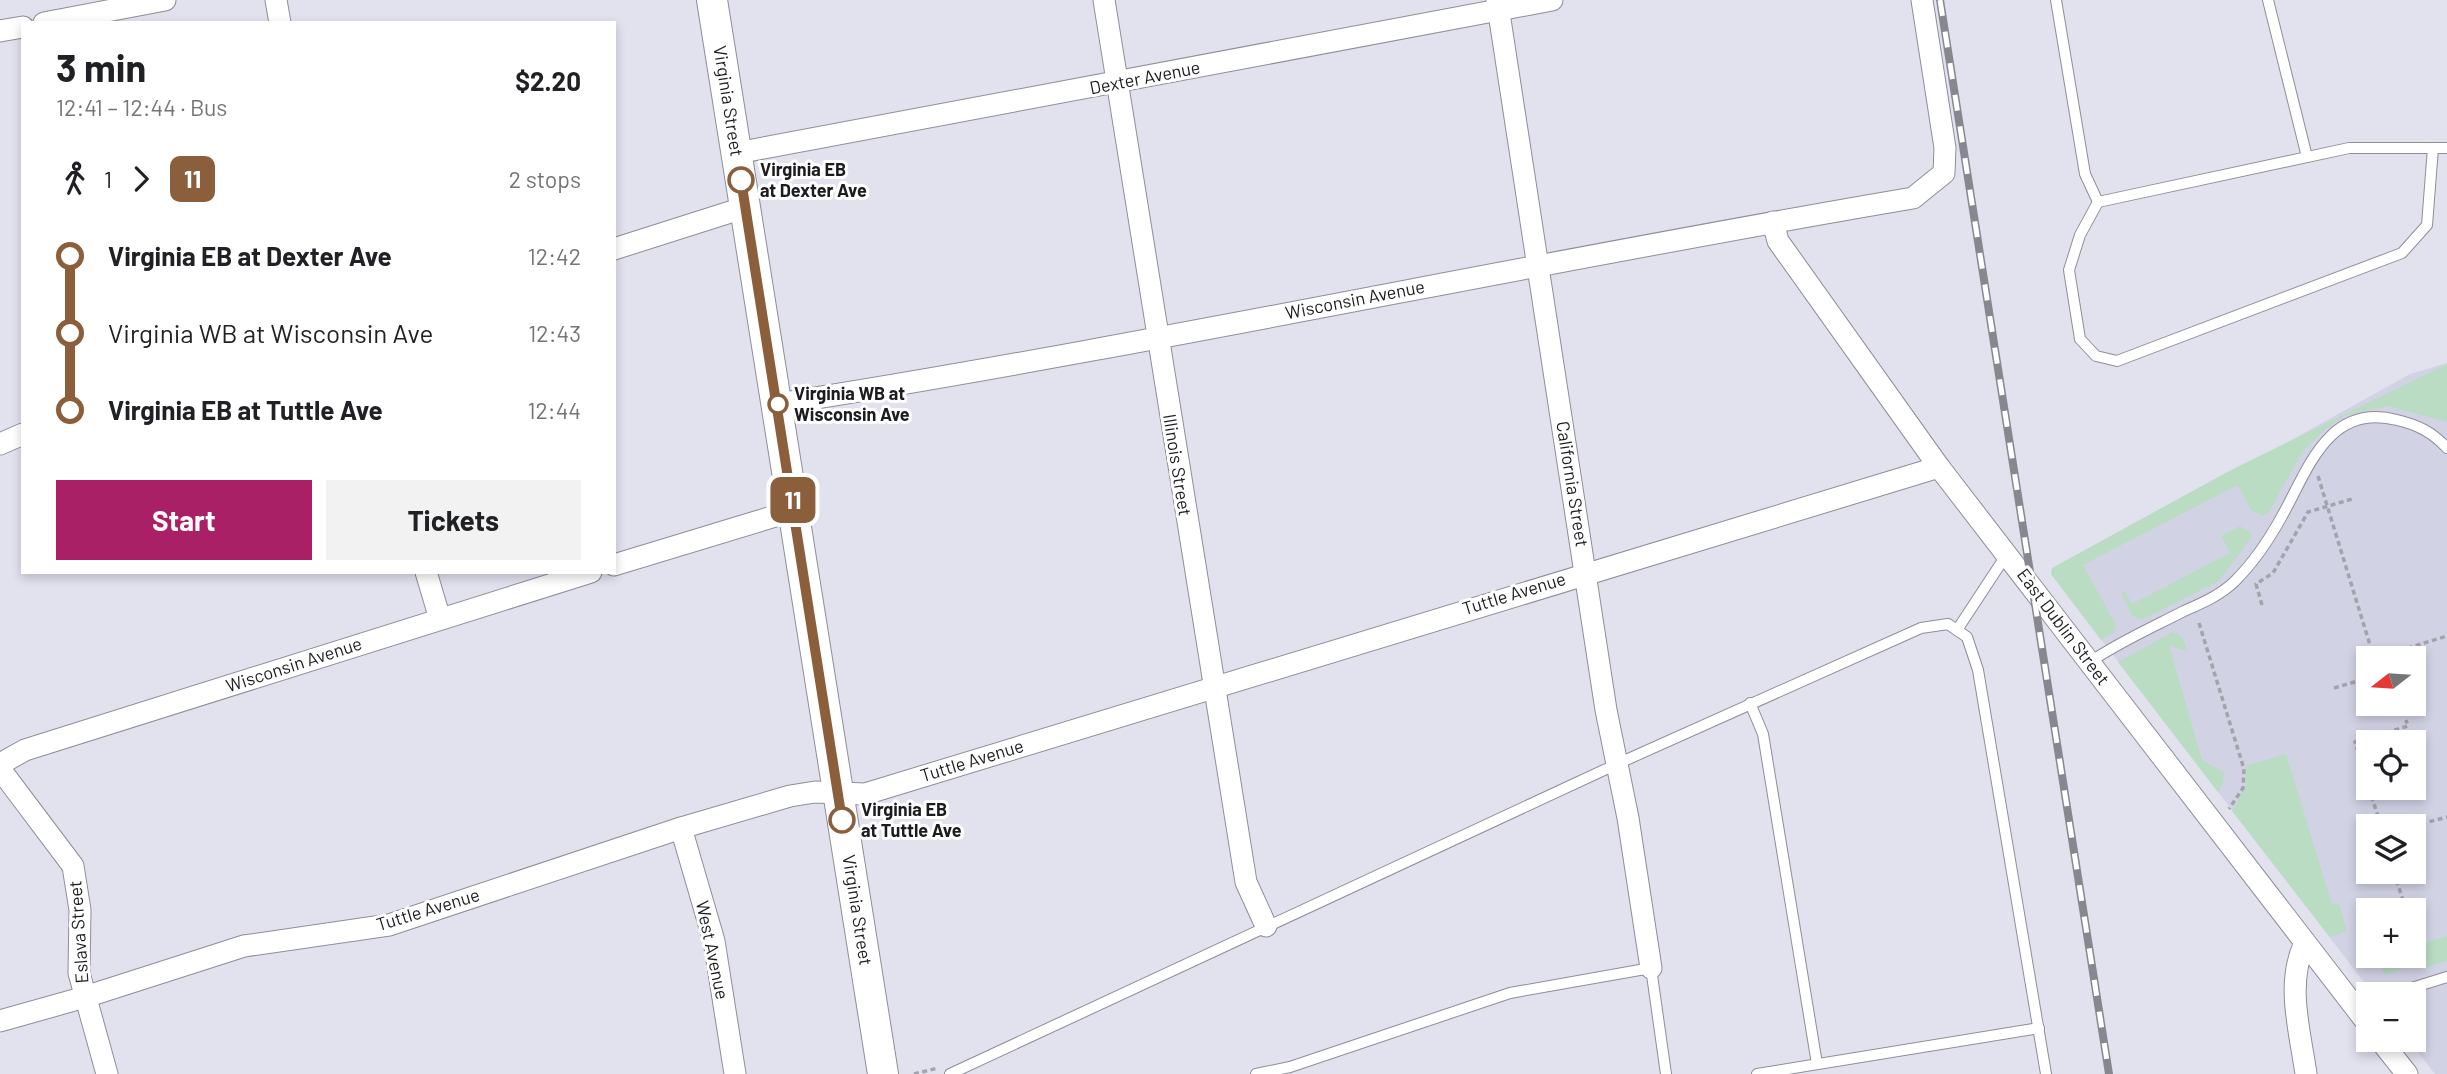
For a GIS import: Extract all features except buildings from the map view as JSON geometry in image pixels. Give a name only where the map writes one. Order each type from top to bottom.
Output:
[{"type":"street","points":[[55,21],[165,0]]},
{"type":"street","points":[[276,0],[280,21]]},
{"type":"street","name":"Virginia Street","points":[[712,0],[883,1074]]},
{"type":"street","name":"Illinois Street","points":[[1104,0],[1246,882],[1266,926]]},
{"type":"street","name":"Dexter Avenue","points":[[737,153],[1117,84],[1498,5],[1552,0]]},
{"type":"street","name":"Wisconsin Avenue","points":[[778,404],[971,373],[1539,265],[1913,198],[1930,188],[1944,173],[1945,148],[1922,0]]},
{"type":"street","name":"California Street","points":[[1498,5],[1651,968]]},
{"type":"street","points":[[0,31],[21,27]]},
{"type":"street","points":[[616,248],[746,207]]},
{"type":"street","name":"East Dublin Street","points":[[1773,222],[1778,241],[1939,467],[2304,944],[2356,1004]]},
{"type":"street","points":[[0,444],[21,435]]},
{"type":"street","name":"Tuttle Avenue","points":[[0,1021],[244,946],[389,925],[681,828],[790,796],[815,792],[864,794],[1586,572],[1939,467]]},
{"type":"street","points":[[616,564],[795,510]]},
{"type":"street","points":[[427,574],[440,619]]},
{"type":"street","name":"Wisconsin Avenue","points":[[0,767],[25,750],[585,574]]},
{"type":"street","name":"Eslava Street","points":[[0,767],[73,866],[80,910],[79,974],[107,1074]]},
{"type":"street","name":"West Avenue","points":[[681,828],[714,942],[735,1074]]},
{"type":"street","points":[[2304,944],[2296,963],[2294,983],[2306,1074]]},
{"type":"street","points":[[2390,1052],[2407,1074]]},
{"type":"lane","points":[[2056,0],[2085,174],[2098,202]]},
{"type":"lane","points":[[2268,0],[2306,157]]},
{"type":"lane","points":[[2433,148],[2427,225],[2402,253],[2117,361],[2096,356],[2080,339],[2068,270],[2080,235],[2098,202],[2349,148],[2433,148],[2447,148]]},
{"type":"lane","points":[[2090,662],[2235,582],[2282,517],[2316,450],[2334,433],[2356,421],[2384,416],[2414,424],[2435,435],[2447,448]]},
{"type":"lane","points":[[1957,630],[2007,554]]},
{"type":"lane","points":[[950,1074],[1750,703],[1921,628],[1948,624],[1967,637],[1978,670],[2046,1074]]},
{"type":"lane","points":[[1750,703],[1763,734],[1817,1064]]},
{"type":"lane","points":[[1256,1074],[1290,1067],[1510,993],[1651,968],[1666,1074]]},
{"type":"lane","points":[[2426,983],[2447,977]]},
{"type":"lane","points":[[1757,1074],[2039,1028]]},
{"type":"path","points":[[2317,474],[2370,646]]},
{"type":"path","points":[[2262,605],[2256,584],[2273,573],[2308,512],[2352,499]]},
{"type":"path","points":[[2199,623],[2244,769],[2242,788],[2229,809]]},
{"type":"path","points":[[2414,646],[2447,636]]},
{"type":"path","points":[[2334,688],[2356,682]]},
{"type":"path","points":[[2395,730],[2408,726],[2406,720]]},
{"type":"path","points":[[2426,823],[2447,817]]},
{"type":"shaded area","points":[[2447,363],[2447,1074],[2435,1074],[2418,1052],[2426,1052],[2426,982],[2364,982],[2051,574],[2410,374]]},
{"type":"green space","points":[[2447,364],[2447,422],[2388,406],[2344,416],[2322,432],[2302,453],[2269,512],[2263,516],[2251,510],[2238,485],[2083,565],[2116,625],[2114,633],[2101,640],[2051,574],[2052,568],[2231,470]]},
{"type":"green space","points":[[2240,526],[2252,536],[2219,581],[2142,620],[2132,616],[2121,592],[2125,591],[2132,604],[2230,553],[2221,536]]},
{"type":"green space","points":[[2173,632],[2183,638],[2187,651],[2169,645],[2202,760],[2224,772],[2223,784],[2218,792],[2118,662]]},
{"type":"green space","points":[[2286,754],[2332,904],[2339,903],[2347,931],[2330,937],[2232,811],[2246,786],[2246,766]]},
{"type":"green space","points":[[2447,936],[2447,961],[2426,967],[2426,942]]},
{"type":"green space","points":[[2382,968],[2404,968],[2384,975]]},
{"type":"railway","points":[[1940,0],[2109,1074]]},
{"type":"bus line","name":"11","points":[[741,180],[842,820]]},
{"type":"place","name":"Virginia EB at Dexter Ave","points":[[741,180]]},
{"type":"place","name":"Virginia WB at Wisconsin Ave","points":[[778,404]]},
{"type":"place","name":"Virginia EB at Tuttle Ave","points":[[842,820]]}]
